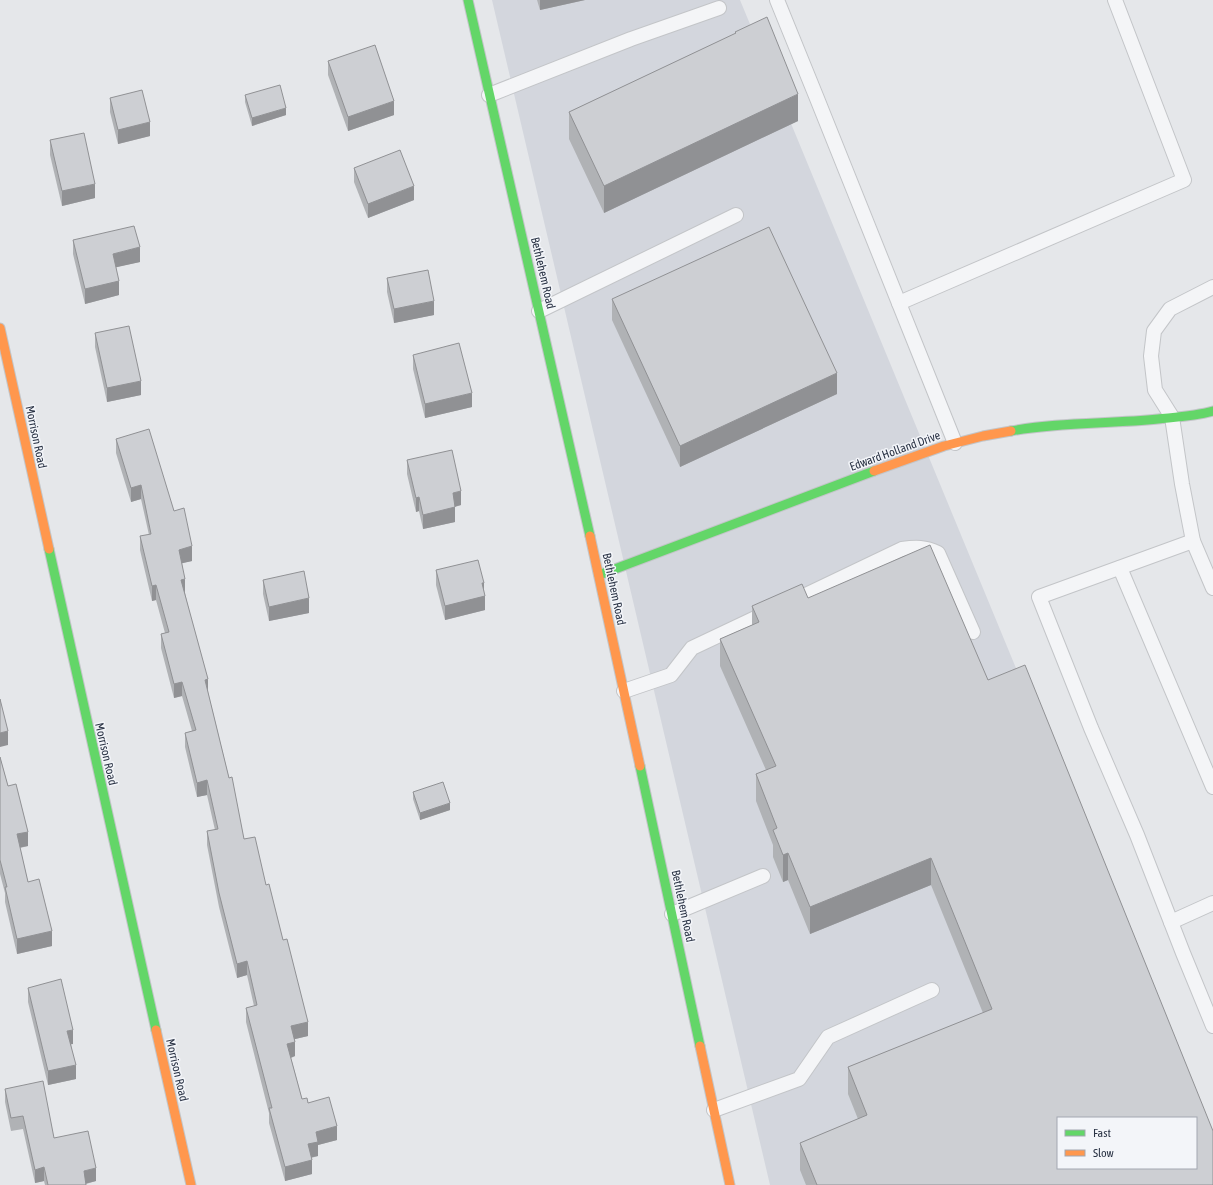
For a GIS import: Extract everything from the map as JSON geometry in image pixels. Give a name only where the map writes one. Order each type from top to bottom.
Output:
[{"type":"street","name":"Bethlehem Road","points":[[468,0],[600,575],[730,1185]]},
{"type":"street","name":"Morrison Road","points":[[0,328],[191,1185]]},
{"type":"street","name":"Edward Holland Drive","points":[[600,575],[860,476],[955,443],[1033,427],[1127,422],[1199,415],[1213,411]]},
{"type":"lane","points":[[777,0],[955,443]]},
{"type":"lane","points":[[899,303],[1184,180],[1115,0]]},
{"type":"lane","points":[[489,95],[631,39],[719,8]]},
{"type":"lane","points":[[539,311],[736,215]]},
{"type":"lane","points":[[1213,286],[1170,309],[1154,331],[1151,356],[1155,390],[1172,417],[1182,484],[1193,541],[1213,588]]},
{"type":"lane","points":[[1193,541],[1039,597],[1091,728],[1137,835],[1213,1026]]},
{"type":"lane","points":[[624,690],[671,675],[692,648],[902,550],[915,547],[927,548],[938,553],[974,632]]},
{"type":"lane","points":[[1120,568],[1213,787]]},
{"type":"lane","points":[[672,914],[763,876]]},
{"type":"lane","points":[[1171,922],[1213,903]]},
{"type":"lane","points":[[714,1110],[799,1080],[828,1037],[932,990]]},
{"type":"shaded area","points":[[492,0],[740,0],[1213,1145],[1213,1185],[770,1185]]},
{"type":"building","points":[[767,17],[798,94],[604,186],[569,112]]},
{"type":"building","points":[[375,45],[394,101],[348,117],[328,61]]},
{"type":"building","points":[[280,85],[286,108],[252,118],[245,95]]},
{"type":"building","points":[[142,90],[150,122],[118,130],[110,98]]},
{"type":"building","points":[[84,133],[95,184],[62,191],[50,140]]},
{"type":"building","points":[[400,150],[414,186],[368,204],[354,168]]},
{"type":"building","points":[[134,226],[140,247],[113,254],[119,281],[85,289],[73,240]]},
{"type":"building","points":[[769,227],[837,373],[680,446],[612,299]]},
{"type":"building","points":[[428,270],[434,301],[394,309],[387,278]]},
{"type":"building","points":[[129,326],[141,381],[107,388],[95,333]]},
{"type":"building","points":[[459,343],[472,393],[425,404],[413,355]]},
{"type":"building","points":[[149,429],[174,511],[184,508],[192,546],[179,550],[185,579],[181,580],[208,679],[205,680],[229,778],[232,777],[244,839],[255,837],[266,885],[269,884],[283,940],[287,939],[308,1022],[291,1026],[295,1042],[287,1044],[302,1099],[307,1098],[308,1103],[329,1097],[337,1126],[316,1132],[318,1142],[308,1144],[312,1160],[285,1167],[269,1108],[272,1108],[246,1008],[257,1005],[247,961],[237,964],[219,893],[207,831],[218,829],[207,780],[197,783],[185,733],[196,730],[182,682],[174,684],[161,634],[169,632],[156,585],[152,586],[140,536],[151,534],[141,485],[131,488],[116,439]]},
{"type":"building","points":[[452,450],[461,491],[453,493],[455,507],[423,515],[419,497],[416,498],[407,460]]},
{"type":"building","points":[[930,545],[988,680],[1025,665],[1213,1131],[1213,1185],[817,1185],[800,1143],[867,1115],[848,1067],[992,1009],[931,858],[810,907],[788,853],[783,855],[773,830],[777,828],[756,774],[776,766],[720,639],[759,622],[752,606],[802,584],[808,598]]},
{"type":"building","points":[[478,560],[484,583],[482,583],[485,596],[445,606],[436,570]]},
{"type":"building","points":[[304,571],[309,598],[269,607],[263,580]]},
{"type":"building","points":[[0,699],[8,731],[0,733]]},
{"type":"building","points":[[0,757],[8,786],[16,784],[28,832],[17,834],[28,882],[39,879],[52,931],[17,939],[0,860]]},
{"type":"building","points":[[443,782],[450,803],[420,813],[413,792]]},
{"type":"building","points":[[61,979],[73,1030],[67,1031],[76,1065],[48,1071],[28,988]]},
{"type":"building","points":[[43,1081],[54,1138],[88,1131],[96,1168],[84,1171],[86,1185],[48,1185],[44,1167],[35,1170],[23,1116],[11,1118],[5,1089]]},
{"type":"traffic: fast","points":[[468,0],[590,536]]},
{"type":"traffic: fast","points":[[1011,431],[1047,426],[1172,418],[1213,411]]},
{"type":"traffic: fast","points":[[599,575],[874,471]]},
{"type":"traffic: fast","points":[[49,549],[156,1030]]},
{"type":"traffic: fast","points":[[640,766],[700,1046]]},
{"type":"traffic: slow","points":[[0,328],[49,549]]},
{"type":"traffic: slow","points":[[874,471],[944,446],[983,436],[1011,431]]},
{"type":"traffic: slow","points":[[590,536],[640,766]]},
{"type":"traffic: slow","points":[[156,1030],[191,1185]]},
{"type":"traffic: slow","points":[[700,1046],[730,1185]]}]
